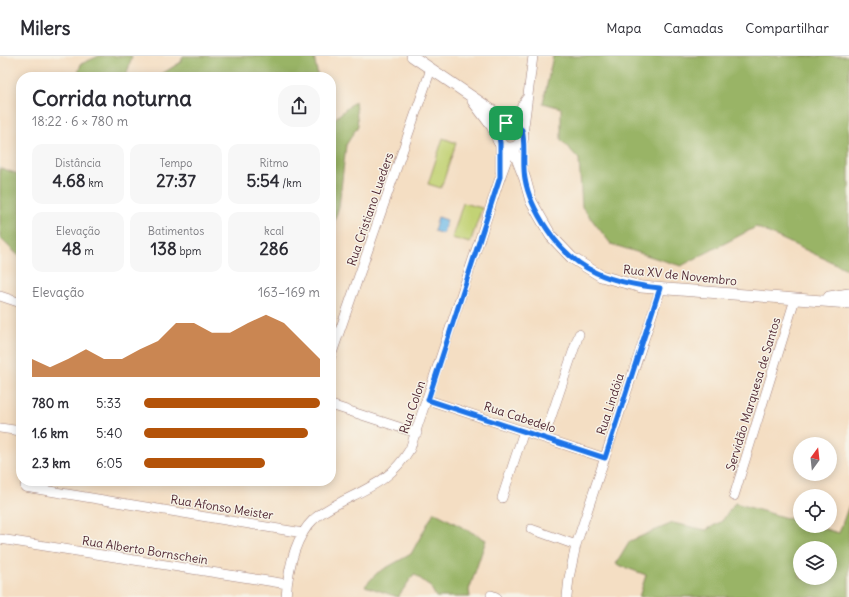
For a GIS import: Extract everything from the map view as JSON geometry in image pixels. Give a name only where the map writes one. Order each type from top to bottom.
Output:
[{"type":"main road","points":[[412,56],[520,127],[523,136],[518,145],[512,148],[499,142],[488,120],[468,94]]},
{"type":"main road","points":[[499,142],[500,128],[511,122]]},
{"type":"main road","name":"Rua XV de Novembro","points":[[523,136],[525,179]]},
{"type":"main road","name":"Rua XV de Novembro","points":[[512,148],[525,179],[531,201],[543,223],[561,248],[590,271],[614,281],[660,288],[849,303]]},
{"type":"main road","name":"Rua XV de Novembro","points":[[813,300],[849,294]]},
{"type":"street","points":[[523,136],[533,56]]},
{"type":"street","name":"Rua Cristiano Lueders","points":[[336,342],[431,69]]},
{"type":"street","points":[[511,122],[528,96]]},
{"type":"street","name":"Rua Colon","points":[[499,142],[500,177]]},
{"type":"street","name":"Rua Colon","points":[[286,597],[287,584],[292,562],[303,532],[319,514],[391,474],[404,459],[417,433],[500,177],[512,148]]},
{"type":"street","name":"Rua Lindóia","points":[[567,597],[569,578],[576,545],[660,288]]},
{"type":"street","points":[[0,296],[16,301]]},
{"type":"street","name":"Servidão Marquesa de Santos","points":[[734,496],[795,299]]},
{"type":"street","points":[[544,438],[579,334]]},
{"type":"street","name":"Rua Cabedelo","points":[[428,400],[605,458]]},
{"type":"street","points":[[336,407],[417,433]]},
{"type":"street","points":[[0,428],[16,430]]},
{"type":"street","points":[[502,498],[524,432]]},
{"type":"street","name":"Rua Afonso Meister","points":[[25,486],[303,532]]},
{"type":"street","points":[[531,529],[576,545]]},
{"type":"street","name":"Rua Alberto Bornschein","points":[[0,539],[287,584]]},
{"type":"green space","points":[[99,56],[132,56],[127,72],[79,72],[81,64]]},
{"type":"green space","points":[[183,56],[314,56],[317,72],[165,72],[181,62]]},
{"type":"green space","points":[[553,56],[849,56],[849,270],[756,227],[681,266],[611,244],[582,207],[579,159],[561,140],[561,108],[543,103]]},
{"type":"green space","points":[[355,101],[358,126],[346,145],[339,206],[336,216],[336,118]]},
{"type":"green space","points":[[510,127],[515,129],[517,134],[515,139],[510,141],[505,139],[503,134],[505,129]]},
{"type":"green space","points":[[443,138],[456,143],[441,188],[428,184]]},
{"type":"green space","points":[[0,168],[16,173],[16,253],[0,238]]},
{"type":"green space","points":[[463,203],[482,208],[470,243],[452,238]]},
{"type":"green space","points":[[735,503],[793,520],[793,533],[839,533],[849,505],[849,597],[639,597],[646,575],[616,564],[630,541],[673,523],[706,530],[722,521]]},
{"type":"green space","points":[[434,512],[486,540],[469,590],[470,597],[436,597],[430,586],[414,574],[398,597],[365,586],[377,573],[411,554]]},
{"type":"water","points":[[438,217],[447,220],[443,234],[434,231]]},
{"type":"route","points":[[512,122],[518,124],[522,130],[525,179],[531,201],[551,236],[561,248],[581,266],[601,276],[626,284],[660,288],[605,458],[428,400],[500,177],[500,143],[497,136],[500,128],[506,123],[512,122]]}]
